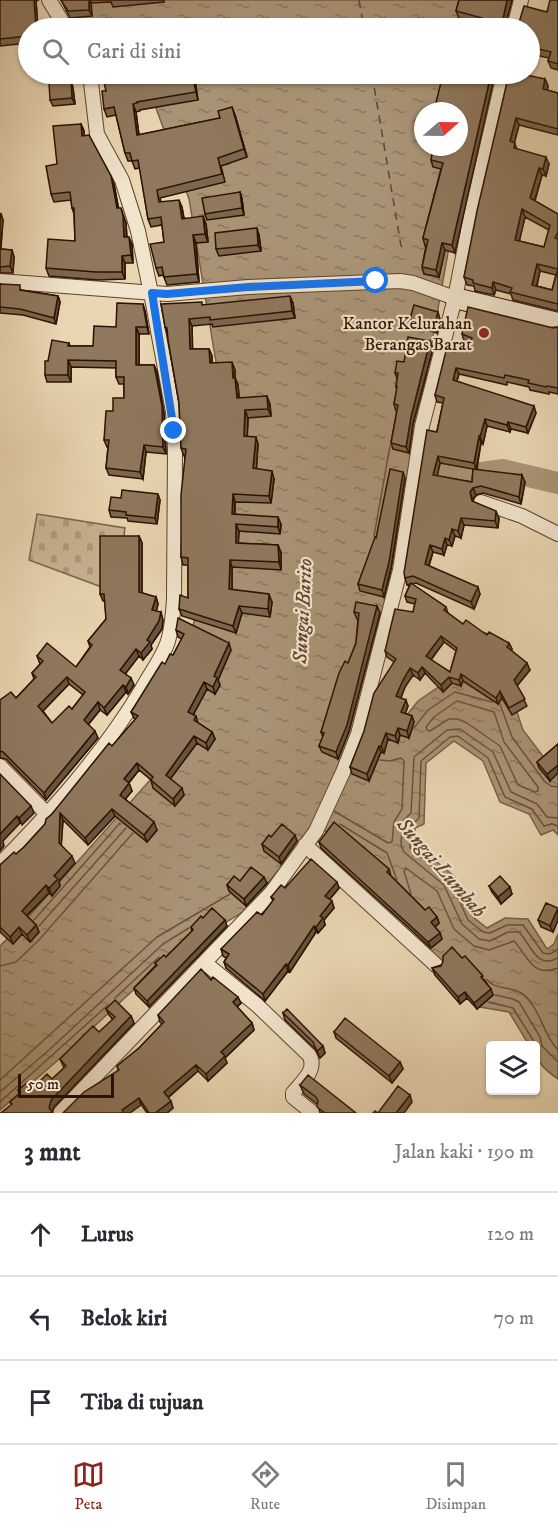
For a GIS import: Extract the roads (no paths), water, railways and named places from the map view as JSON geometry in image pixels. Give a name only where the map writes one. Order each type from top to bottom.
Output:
[{"type":"street","points":[[50,0],[60,18]]},
{"type":"street","points":[[516,18],[521,0]]},
{"type":"street","points":[[0,864],[93,762],[127,713],[167,644],[172,620],[174,431],[152,293],[138,231],[122,180],[97,134],[91,84]]},
{"type":"street","points":[[60,1113],[271,893],[316,831],[358,734],[400,570],[423,426],[502,84]]},
{"type":"street","points":[[0,280],[167,294],[248,287],[400,281],[413,283],[452,297],[558,323]]},
{"type":"street","points":[[481,502],[522,516],[558,534]]},
{"type":"street","points":[[0,766],[48,814]]},
{"type":"street","points":[[306,845],[437,966]]},
{"type":"street","points":[[205,963],[257,1005],[309,1055],[312,1068],[293,1093],[293,1097],[313,1113]]},
{"type":"water","points":[[68,0],[493,0],[490,18],[72,18]]},
{"type":"water","points":[[146,84],[478,84],[468,141],[468,102],[414,102],[414,156],[465,156],[377,649],[359,710],[388,739],[418,701],[453,677],[511,694],[523,730],[558,776],[558,835],[553,830],[541,835],[529,814],[500,802],[483,761],[454,741],[426,763],[424,824],[415,828],[415,844],[455,877],[473,917],[487,928],[505,918],[528,919],[547,949],[554,944],[558,934],[558,1079],[542,1066],[540,1041],[527,1041],[509,1012],[480,1007],[391,905],[378,863],[325,831],[312,829],[245,911],[172,954],[57,1061],[0,1110],[0,946],[151,779],[201,596],[210,515],[216,362],[189,199]]},
{"type":"waterway","points":[[409,468],[461,476],[503,470],[558,483]]},
{"type":"place","name":"Kantor Kelurahan Berangas Barat","points":[[484,333]]},
{"type":"water label","name":"Sungai Barito","points":[[302,611]]},
{"type":"water label","name":"Sungai Lumbah","points":[[442,867]]}]
